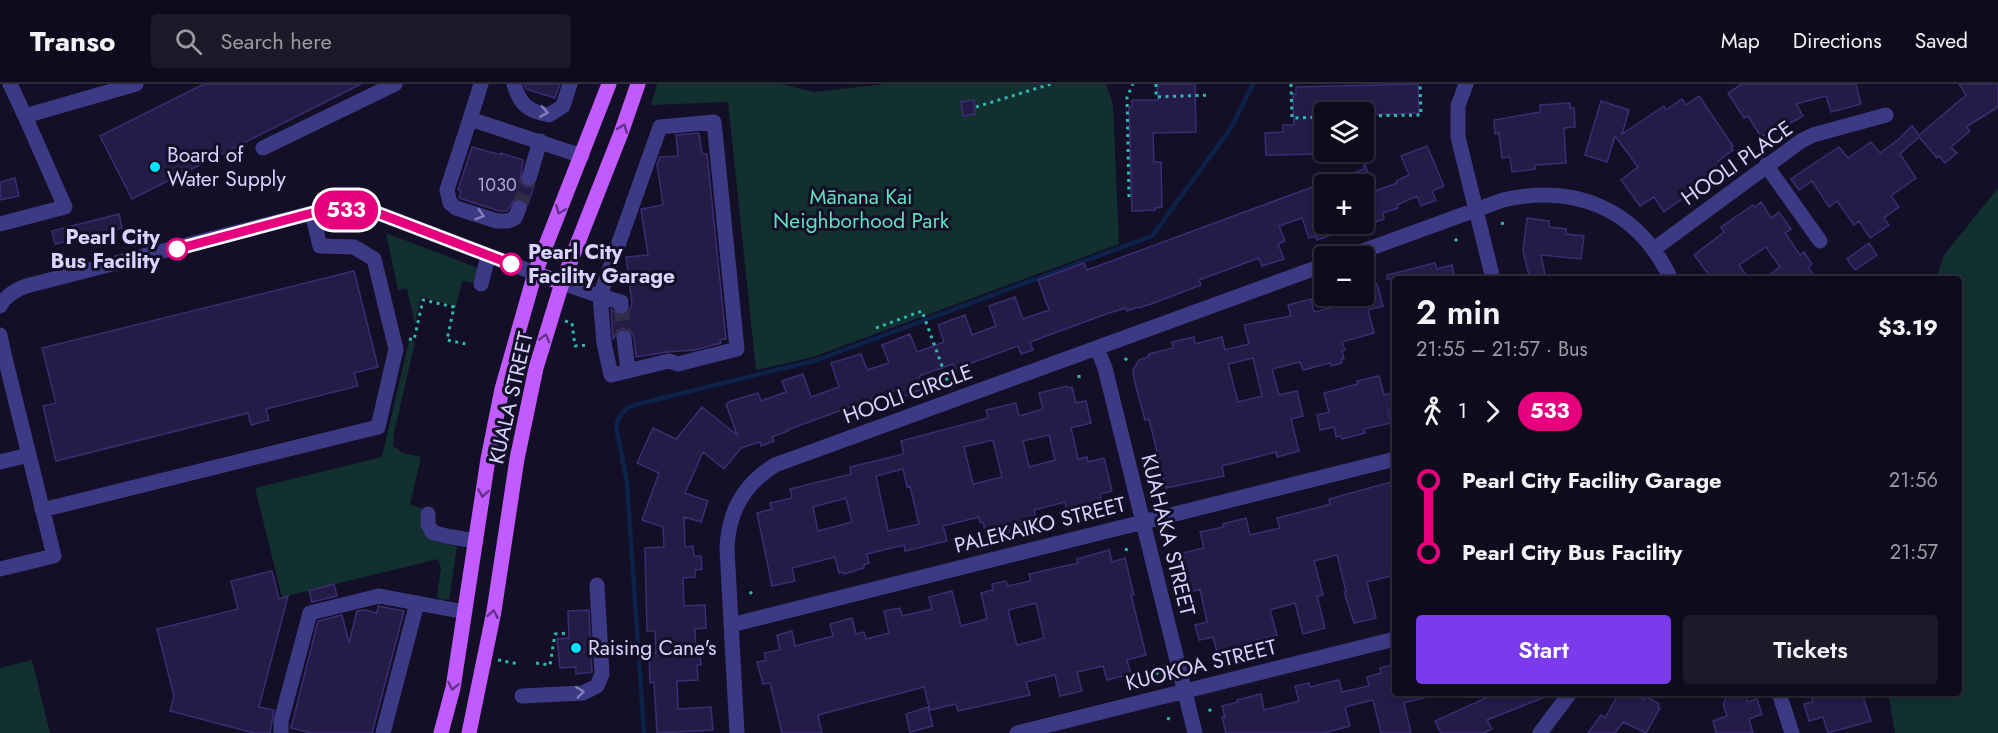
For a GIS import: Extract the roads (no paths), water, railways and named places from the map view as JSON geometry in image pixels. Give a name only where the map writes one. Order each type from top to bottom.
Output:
[{"type":"main road","points":[[441,733],[453,688],[488,459],[502,389],[535,273],[609,84]]},
{"type":"main road","name":"KUALA STREET","points":[[469,733],[494,611],[521,438],[536,368],[562,283],[638,84]]},
{"type":"main road","points":[[535,273],[562,283]]},
{"type":"street","points":[[0,224],[65,207],[10,84]]},
{"type":"street","points":[[24,116],[136,84]]},
{"type":"street","points":[[263,148],[394,84]]},
{"type":"street","points":[[481,84],[447,190],[450,203],[456,208],[497,221],[512,220],[519,208]]},
{"type":"street","points":[[514,84],[519,99],[524,105],[549,115],[563,106],[570,84]]},
{"type":"street","points":[[1466,84],[1458,106],[1458,137],[1492,276]]},
{"type":"street","name":"HOOLI PLACE","points":[[1654,249],[1792,146],[1814,135],[1886,115]]},
{"type":"street","points":[[470,119],[582,156]]},
{"type":"street","points":[[714,122],[737,349],[678,363],[669,361],[611,375],[604,344],[600,296],[660,127],[714,122]]},
{"type":"street","points":[[529,178],[540,141]]},
{"type":"street","points":[[1766,165],[1820,241]]},
{"type":"street","points":[[1374,247],[1522,196],[1554,194],[1598,205],[1623,219],[1654,249],[1669,276]]},
{"type":"street","points":[[0,306],[13,291],[26,286],[312,213],[333,210],[375,212],[535,273]]},
{"type":"street","points":[[42,510],[378,427],[396,349],[374,260],[354,247],[320,246],[312,213]]},
{"type":"street","points":[[481,284],[488,256]]},
{"type":"street","name":"HOOLI CIRCLE","points":[[737,733],[727,549],[728,531],[731,516],[741,496],[765,471],[775,465],[1314,269]]},
{"type":"street","points":[[562,283],[621,302],[621,306]]},
{"type":"street","points":[[0,335],[2,355],[54,556],[0,569]]},
{"type":"street","points":[[624,338],[628,371]]},
{"type":"street","name":"KUAHAKA STREET","points":[[1097,348],[1105,368],[1196,733]]},
{"type":"street","points":[[0,462],[29,455]]},
{"type":"street","name":"PALEKAIKO STREET","points":[[731,625],[1392,460]]},
{"type":"street","points":[[428,514],[428,524],[432,532],[476,541]]},
{"type":"street","points":[[522,696],[583,693],[597,686],[602,674],[597,585]]},
{"type":"street","points":[[281,733],[281,721],[310,613],[380,596],[465,612]]},
{"type":"street","points":[[384,733],[417,603]]},
{"type":"street","name":"KUOKOA STREET","points":[[1017,733],[1392,640]]},
{"type":"street","points":[[1539,733],[1568,696]]},
{"type":"street","points":[[1780,696],[1792,733]]},
{"type":"waterway","points":[[644,733],[627,483],[616,426],[622,413],[634,405],[817,360],[1152,236],[1231,128],[1253,84]]},
{"type":"tunnel","points":[[519,208],[529,178]]},
{"type":"tunnel","points":[[621,306],[624,338]]},
{"type":"place","name":"Board of Water Supply","points":[[155,167]]},
{"type":"place","name":"Pearl City Bus Facility","points":[[177,249]]},
{"type":"place","name":"Pearl City Facility Garage","points":[[511,264]]},
{"type":"place","name":"Raising Cane's","points":[[576,648]]},
{"type":"park label","name":"Mānana Kai Neighborhood Park","points":[[861,209]]}]
